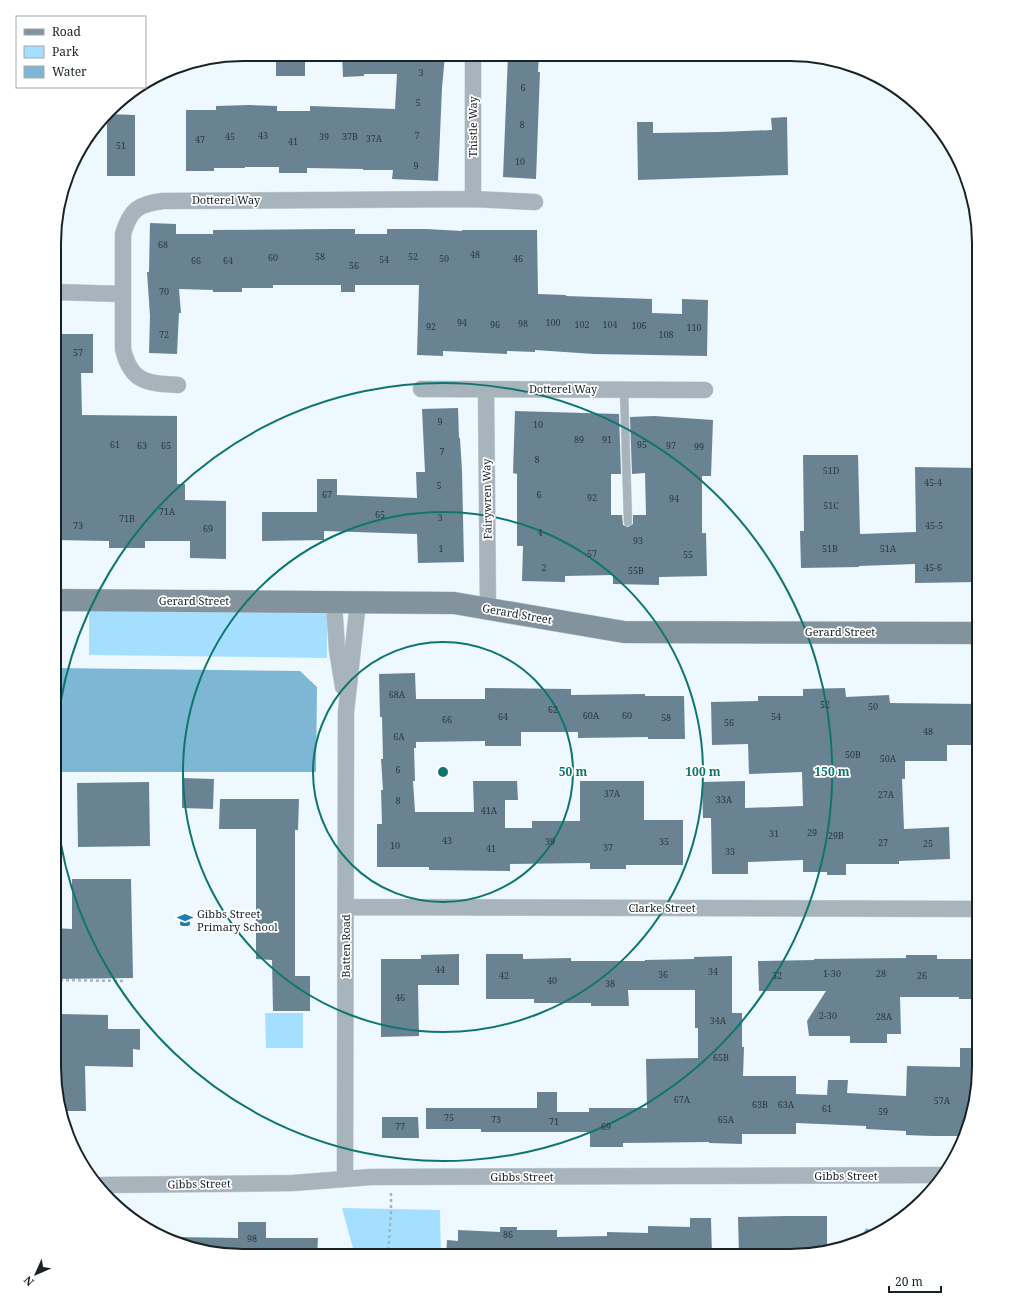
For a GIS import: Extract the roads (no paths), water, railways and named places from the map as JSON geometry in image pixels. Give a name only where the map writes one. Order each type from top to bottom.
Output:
[{"type":"street","name":"Thistle Way","points":[[473,61],[473,199]]},
{"type":"street","name":"Dotterel Way","points":[[178,385],[154,384],[142,380],[134,373],[126,362],[123,349],[123,234],[127,220],[136,210],[149,203],[171,201],[473,199],[535,202]]},
{"type":"street","points":[[61,292],[122,294]]},
{"type":"street","name":"Dotterel Way","points":[[421,389],[705,390]]},
{"type":"street","name":"Fairywren Way","points":[[486,389],[488,609]]},
{"type":"street","name":"Gerard Street","points":[[61,600],[454,603],[624,632],[972,633]]},
{"type":"street","name":"Batten Road","points":[[334,602],[337,650],[346,712]]},
{"type":"street","name":"Batten Road","points":[[345,1179],[346,712],[358,602]]},
{"type":"street","name":"Clarke Street","points":[[346,907],[972,909]]},
{"type":"street","name":"Gibbs Street","points":[[104,1185],[293,1183],[371,1177],[936,1175]]},
{"type":"lane","points":[[624,390],[628,522]]},
{"type":"water","points":[[61,668],[300,671],[317,687],[316,772],[61,772]]},
{"type":"place","name":"Gibbs Street Primary School","points":[[185,920]]}]
